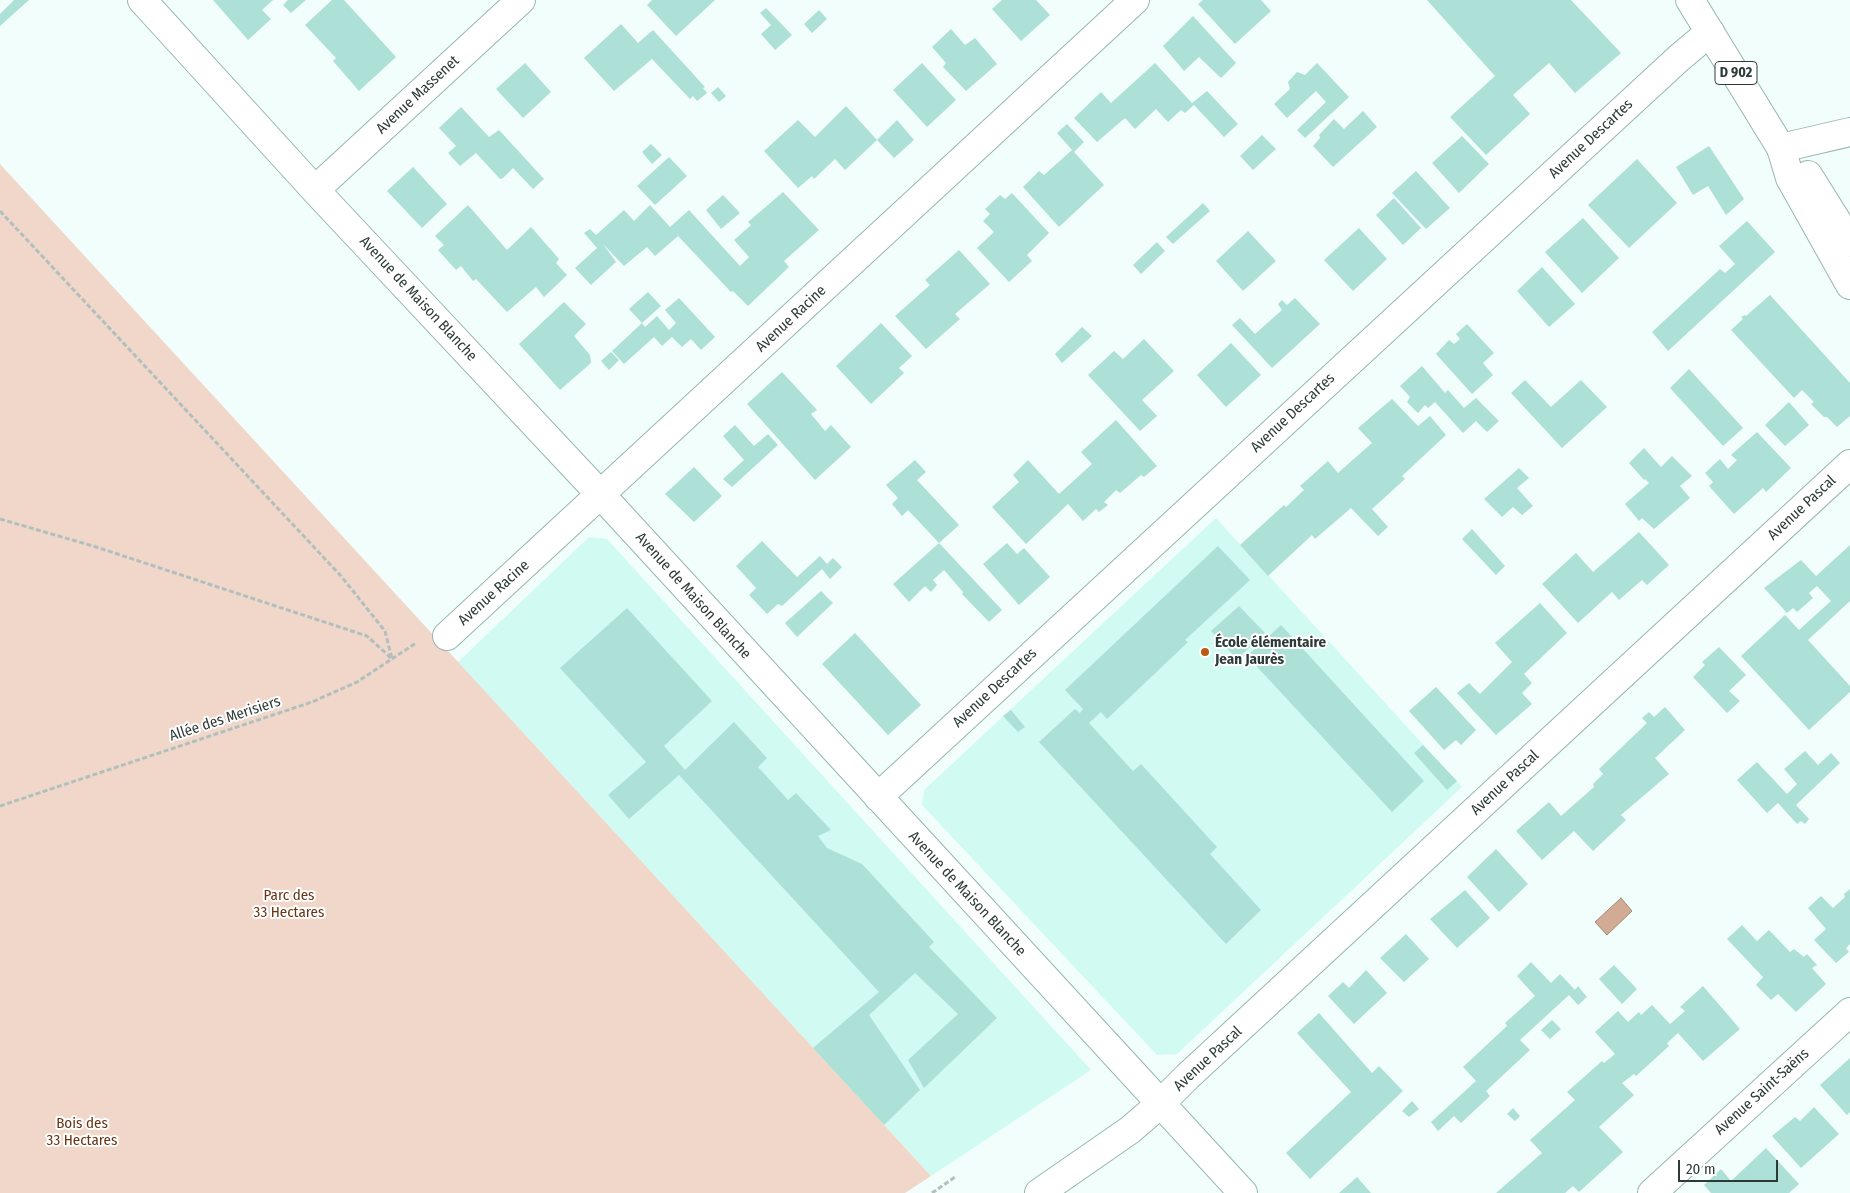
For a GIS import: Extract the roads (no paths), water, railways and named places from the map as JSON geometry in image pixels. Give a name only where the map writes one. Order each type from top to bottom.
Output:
[{"type":"street","name":"Avenue de Maison Blanche","points":[[142,0],[315,190],[601,495],[1243,1193]]},
{"type":"street","name":"Avenue Massenet","points":[[315,190],[521,0]]},
{"type":"street","name":"Avenue Racine","points":[[447,636],[1135,0]]},
{"type":"street","name":"D 902","points":[[1690,0],[1781,148],[1807,173],[1850,242]]},
{"type":"street","name":"Avenue Descartes","points":[[878,797],[1678,58],[1710,32]]},
{"type":"street","points":[[1781,148],[1850,132]]},
{"type":"street","name":"D 902","points":[[1781,148],[1790,178],[1850,285]]},
{"type":"street","name":"Avenue Pascal","points":[[1039,1193],[1130,1130],[1160,1104],[1850,464]]},
{"type":"street","name":"Avenue Saint-Saëns","points":[[1652,1193],[1850,1012]]},
{"type":"place","name":"École élémentaire Jean Jaurès","points":[[1205,652]]},
{"type":"park label","name":"Parc des 33 Hectares","points":[[289,904]]},
{"type":"park label","name":"Bois des 33 Hectares","points":[[82,1132]]}]
